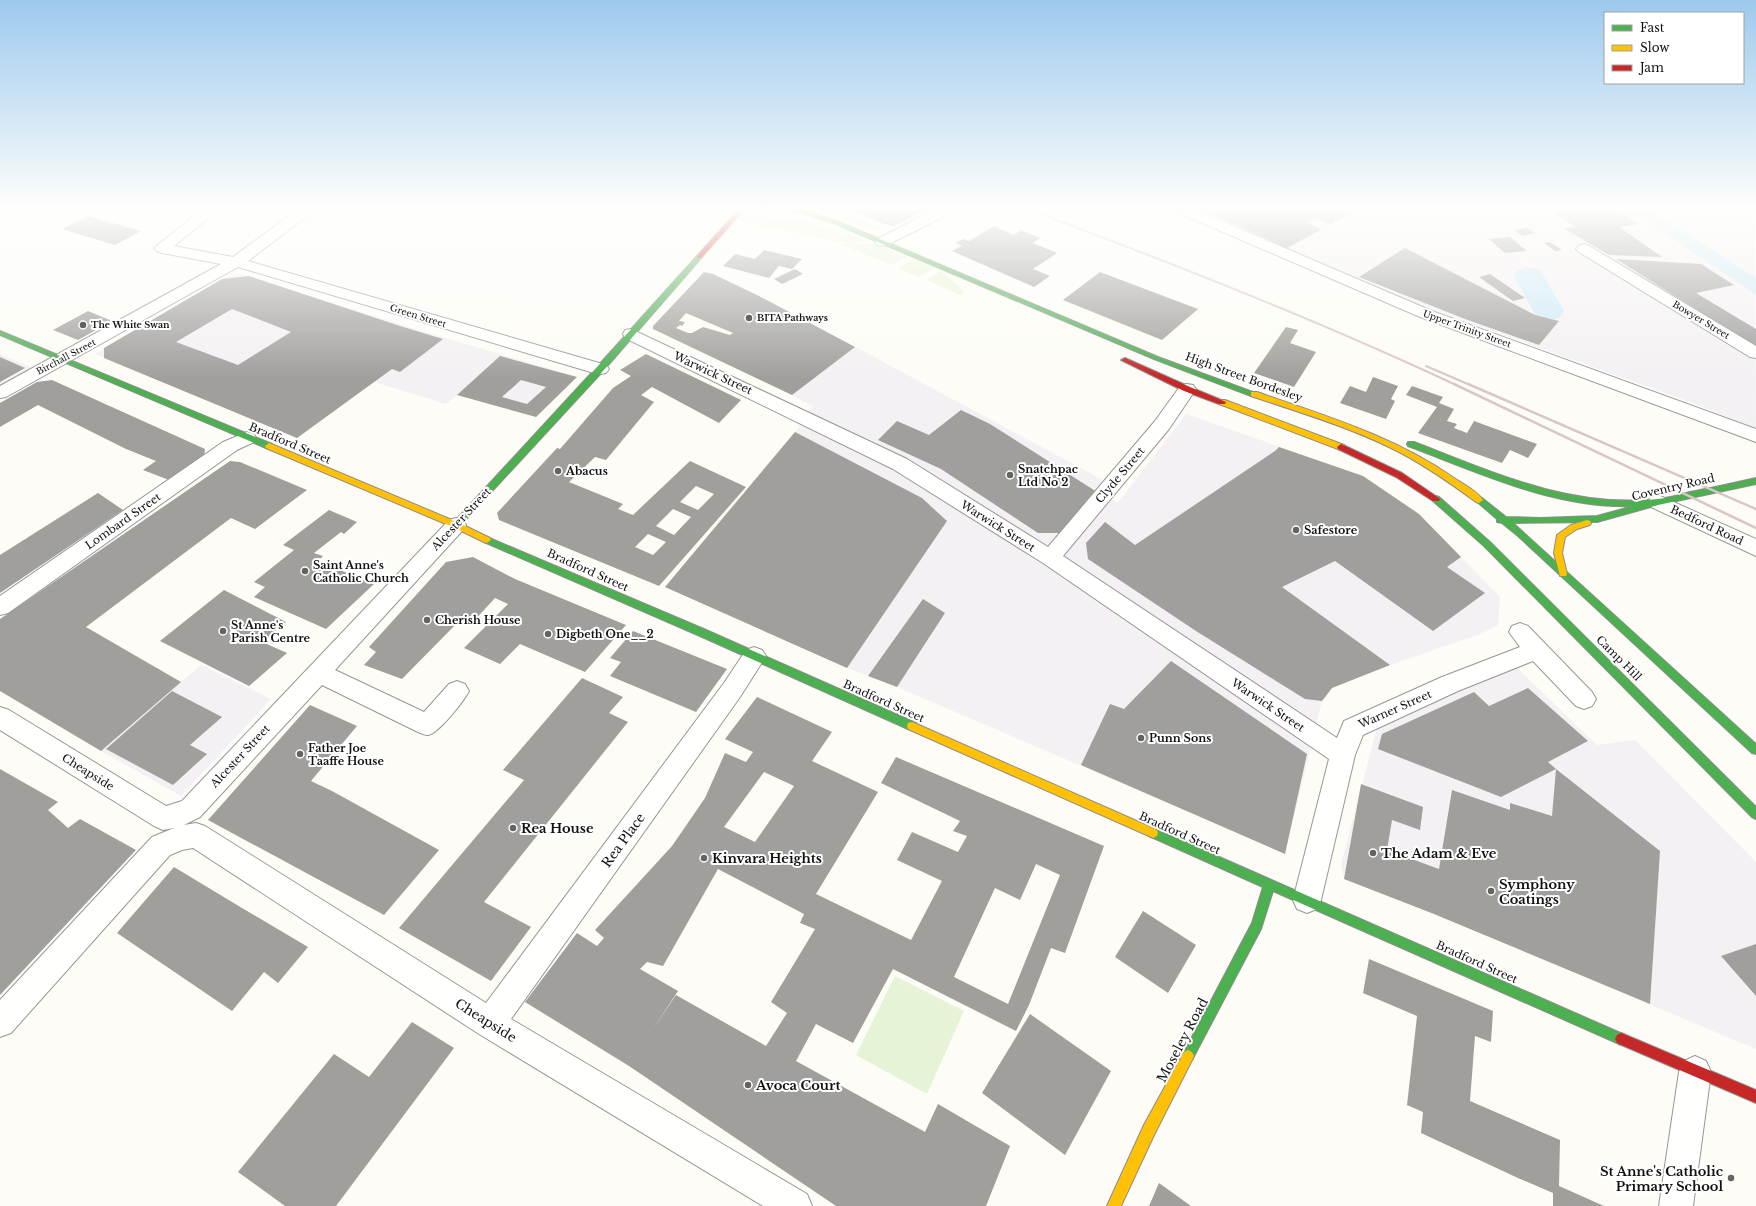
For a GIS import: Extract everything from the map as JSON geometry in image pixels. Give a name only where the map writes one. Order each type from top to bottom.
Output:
[{"type":"main road","name":"Alcester Street","points":[[456,525],[600,370],[691,266]]},
{"type":"main road","name":"High Street Bordesley","points":[[939,266],[1156,358],[1376,439],[1413,456],[1460,485],[1503,520]]},
{"type":"main road","name":"High Street Bordesley","points":[[966,278],[974,288],[983,294]]},
{"type":"main road","name":"Bradford Street","points":[[0,333],[456,525],[488,541],[754,656],[1269,885],[1307,900],[1695,1072],[1756,1097]]},
{"type":"main road","points":[[1116,356],[1187,389],[1307,433],[1363,457],[1398,475],[1429,495],[1462,521],[1476,521]]},
{"type":"main road","points":[[1329,421],[1388,437],[1549,494],[1580,500],[1618,503],[1658,502]]},
{"type":"main road","name":"Coventry Road","points":[[1563,574],[1558,552],[1561,535],[1574,527],[1658,502],[1756,480]]},
{"type":"main road","name":"Coventry Road","points":[[1490,520],[1548,521],[1597,519]]},
{"type":"main road","name":"Camp Hill","points":[[1503,520],[1756,750]]},
{"type":"main road","name":"Camp Hill","points":[[1462,521],[1595,651],[1756,814]]},
{"type":"main road","name":"Moseley Road","points":[[1114,1206],[1149,1130],[1257,925],[1269,885]]},
{"type":"street","name":"Birchall Street","points":[[0,393],[228,266]]},
{"type":"street","name":"Green Street","points":[[250,266],[600,370]]},
{"type":"street","name":"Upper Trinity Street","points":[[1315,266],[1426,314],[1756,436]]},
{"type":"street","name":"Bowyer Street","points":[[1613,266],[1756,353]]},
{"type":"street","name":"Warwick Street","points":[[631,334],[900,464],[1050,558],[1343,755]]},
{"type":"street","name":"Clyde Street","points":[[1050,558],[1162,425],[1187,389]]},
{"type":"street","name":"Lombard Street","points":[[0,607],[230,446],[247,438]]},
{"type":"street","name":"Bedford Road","points":[[1658,502],[1756,548]]},
{"type":"street","name":"Alcester Street","points":[[0,1022],[179,827],[191,809],[456,525]]},
{"type":"street","points":[[1520,632],[1584,699]]},
{"type":"street","name":"Warner Street","points":[[1307,900],[1343,755],[1353,728],[1450,684],[1536,650]]},
{"type":"street","name":"Rea Place","points":[[490,1023],[732,690],[754,656]]},
{"type":"street","points":[[318,672],[427,725],[457,691]]},
{"type":"street","name":"Cheapside","points":[[0,717],[163,818],[196,834],[490,1023],[795,1206]]},
{"type":"street","points":[[1676,1206],[1695,1072]]},
{"type":"shaded area","points":[[1325,266],[1755,266],[1756,429],[1693,403],[1387,293]]},
{"type":"shaded area","points":[[237,273],[409,327],[577,377],[536,417],[457,395],[446,404],[374,382],[297,438],[95,354],[222,279]]},
{"type":"shaded area","points":[[809,322],[1103,480],[1097,491],[1118,503],[1186,414],[1363,476],[1419,514],[1500,597],[1498,625],[1480,634],[1390,665],[1332,688],[1322,701],[1285,854],[897,687],[847,668],[665,587],[795,432],[813,406],[742,370]]},
{"type":"shaded area","points":[[0,354],[33,368],[0,386]]},
{"type":"shaded area","points":[[201,665],[271,699],[181,796],[101,751]]},
{"type":"shaded area","points":[[1514,665],[1597,745],[1635,740],[1756,862],[1756,1049],[1434,914],[1344,879],[1341,864],[1377,728]]},
{"type":"green space","points":[[901,266],[930,266],[934,268],[919,277],[898,268]]},
{"type":"green space","points":[[940,271],[965,292],[960,295],[927,280]]},
{"type":"green space","points":[[895,976],[964,1011],[927,1094],[856,1055]]},
{"type":"water","points":[[1718,266],[1731,266],[1756,278],[1756,295],[1721,270]]},
{"type":"building","points":[[724,266],[779,266],[769,278]]},
{"type":"building","points":[[780,266],[795,266],[792,269]]},
{"type":"building","points":[[987,266],[1037,266],[1033,269],[1050,276],[1034,287]]},
{"type":"building","points":[[1376,266],[1440,266],[1535,315],[1559,321],[1539,345],[1465,319],[1359,277]]},
{"type":"building","points":[[1628,266],[1705,266],[1734,285],[1696,293],[1756,329],[1756,347]]},
{"type":"building","points":[[795,269],[803,274],[782,284],[774,279]]},
{"type":"building","points":[[704,272],[713,274],[759,296],[855,347],[792,395],[653,329],[653,326]],"holes":[[[686,313],[733,333],[730,335],[703,327],[692,333],[688,333],[676,328],[680,325],[682,326],[685,322],[679,321]]]},
{"type":"building","points":[[1100,272],[1198,309],[1162,340],[1063,300]]},
{"type":"building","points":[[1490,274],[1525,298],[1513,301],[1479,277]]},
{"type":"building","points":[[249,276],[443,339],[400,372],[392,369],[297,438],[104,358],[104,348],[222,279]],"holes":[[[232,309],[291,332],[238,365],[176,342]]]},
{"type":"building","name":"The White Swan","points":[[88,311],[112,321],[78,340],[53,330]]},
{"type":"building","points":[[1286,327],[1298,330],[1290,343],[1316,352],[1294,387],[1254,373]]},
{"type":"building","points":[[646,354],[741,400],[719,423],[652,387],[641,395],[654,402],[606,460],[595,457],[569,482],[623,504],[618,509],[633,515],[690,461],[746,487],[659,586],[499,520],[497,513],[557,448],[560,449],[613,388],[631,376],[620,370]],"holes":[[[696,486],[714,494],[698,510],[680,502]],[[673,509],[691,517],[674,535],[656,526]],[[648,534],[666,542],[653,555],[635,547]]]},
{"type":"building","points":[[500,356],[577,377],[536,417],[457,395]],"holes":[[[521,380],[546,387],[527,404],[502,397]]]},
{"type":"building","points":[[0,357],[25,368],[0,382]]},
{"type":"building","points":[[1373,377],[1398,386],[1391,399],[1395,401],[1386,419],[1340,403],[1350,386],[1366,392]]},
{"type":"building","points":[[52,380],[205,449],[204,457],[169,480],[143,470],[156,461],[126,449],[38,405],[0,427],[0,403],[37,382]]},
{"type":"building","points":[[1412,386],[1443,397],[1439,403],[1454,409],[1447,421],[1457,424],[1454,428],[1467,433],[1474,421],[1537,444],[1528,458],[1510,450],[1502,463],[1418,433],[1437,407],[1406,395]]},
{"type":"building","points":[[961,410],[990,424],[1097,492],[1060,533],[1038,533],[941,469],[878,440],[897,421],[929,435]]},
{"type":"building","points":[[795,432],[922,498],[947,521],[847,668],[665,587]]},
{"type":"building","name":"Safestore","points":[[1279,447],[1363,476],[1419,514],[1461,557],[1447,567],[1485,593],[1433,631],[1335,561],[1282,587],[1390,665],[1332,688],[1322,701],[1305,699],[1196,631],[1088,559],[1086,543],[1105,522],[1135,545]]},
{"type":"building","points":[[230,461],[240,462],[307,490],[255,529],[231,518],[86,627],[181,682],[101,751],[0,691],[0,619]]},
{"type":"building","points":[[98,493],[123,510],[0,593],[0,555]]},
{"type":"building","name":"Saint Anne's Catholic Church","points":[[329,510],[357,522],[344,534],[341,532],[314,553],[323,556],[318,561],[374,584],[326,629],[254,597],[265,587],[254,582],[294,550],[283,545]]},
{"type":"building","points":[[473,557],[515,579],[626,625],[585,672],[520,644],[500,664],[464,648],[508,604],[495,598],[473,622],[463,617],[402,679],[364,665],[376,652],[369,647],[446,562]]},
{"type":"building","name":"St Anne's Parish Centre","points":[[224,590],[286,622],[262,642],[287,653],[249,686],[160,641]]},
{"type":"building","points":[[923,599],[945,613],[897,687],[868,676]]},
{"type":"building","points":[[633,631],[727,669],[696,712],[610,676],[621,662],[610,658]]},
{"type":"building","points":[[1171,661],[1307,754],[1285,854],[1081,765],[1110,704],[1124,709]]},
{"type":"building","name":"Rea House","points":[[582,678],[623,697],[609,713],[628,722],[484,902],[531,927],[491,981],[399,928],[524,780],[503,770]]},
{"type":"building","points":[[1528,688],[1588,741],[1548,762],[1556,769],[1501,797],[1378,749],[1382,734],[1474,692],[1489,706]]},
{"type":"building","points":[[172,691],[222,717],[190,745],[207,754],[173,785],[106,749]]},
{"type":"building","points":[[757,697],[832,732],[812,761],[878,792],[816,894],[911,940],[942,881],[897,860],[912,832],[958,852],[967,836],[953,831],[960,821],[881,783],[896,757],[1104,846],[1065,953],[1051,948],[1029,1005],[1016,1031],[893,969],[853,1043],[816,1024],[796,1061],[925,1132],[938,1104],[1010,1146],[986,1206],[836,1206],[629,1066],[525,1002],[577,933],[597,946],[604,938],[595,930],[672,846],[705,798],[725,753],[746,762],[753,752],[725,739]],"holes":[[[764,772],[794,786],[755,842],[724,827]],[[1036,864],[1060,875],[1008,1004],[954,977],[995,888],[1020,900]],[[718,869],[804,914],[800,923],[815,929],[771,1002],[787,1013],[766,1046],[676,995],[653,1029],[678,991],[640,969],[647,962],[663,966]]]},
{"type":"building","points":[[310,705],[357,726],[311,781],[439,850],[384,915],[208,820]]},
{"type":"building","points":[[0,769],[58,802],[48,810],[68,828],[80,819],[136,850],[0,995]]},
{"type":"building","points":[[1556,769],[1660,851],[1650,1004],[1434,914],[1344,879],[1361,784],[1423,807],[1420,830],[1392,820],[1387,850],[1439,869],[1452,790],[1510,810],[1510,803],[1552,816]]},
{"type":"building","points":[[174,867],[308,947],[278,983],[264,972],[232,1011],[117,933]]},
{"type":"building","points":[[1143,911],[1196,945],[1168,993],[1115,957]]},
{"type":"building","points":[[1756,944],[1756,996],[1721,956]]},
{"type":"building","points":[[1369,959],[1493,1011],[1491,1042],[1475,1036],[1470,1101],[1560,1140],[1559,1186],[1604,1206],[1553,1206],[1553,1193],[1421,1133],[1423,1112],[1407,1105],[1417,1016],[1363,993]]},
{"type":"building","points":[[1030,1014],[1111,1071],[1065,1155],[982,1093]]},
{"type":"building","points":[[412,1022],[454,1048],[336,1206],[285,1206],[238,1172],[334,1054],[369,1077]]},
{"type":"building","points":[[1159,1183],[1191,1206],[1149,1206]]},
{"type":"waterway","points":[[1726,266],[1756,286]]},
{"type":"waterway","points":[[1529,276],[1548,311]]},
{"type":"railway","points":[[1177,266],[1298,315],[1456,385]]},
{"type":"railway","points":[[1426,366],[1470,385]]},
{"type":"railway","points":[[1454,384],[1756,528]]},
{"type":"railway","points":[[1468,384],[1756,509]]},
{"type":"traffic: fast","points":[[456,525],[600,369],[691,266]]},
{"type":"traffic: fast","points":[[940,266],[1156,358],[1254,394]]},
{"type":"traffic: fast","points":[[0,333],[269,446]]},
{"type":"traffic: fast","points":[[1411,444],[1542,492],[1605,503],[1658,502]]},
{"type":"traffic: fast","points":[[1500,520],[1541,521],[1597,519],[1658,502],[1756,481]]},
{"type":"traffic: fast","points":[[1436,499],[1487,544],[1756,814]]},
{"type":"traffic: fast","points":[[1479,500],[1521,534],[1756,750]]},
{"type":"traffic: fast","points":[[487,540],[703,633],[912,726]]},
{"type":"traffic: fast","points":[[1153,833],[1621,1039]]},
{"type":"traffic: fast","points":[[1188,1056],[1257,925],[1269,885]]},
{"type":"traffic: slow","points":[[1254,394],[1335,422],[1394,446],[1438,471],[1479,500]]},
{"type":"traffic: slow","points":[[1222,402],[1341,447]]},
{"type":"traffic: slow","points":[[269,446],[456,525],[487,540]]},
{"type":"traffic: slow","points":[[1563,574],[1558,553],[1561,535],[1574,527],[1587,523]]},
{"type":"traffic: slow","points":[[912,726],[1153,833]]},
{"type":"traffic: slow","points":[[1114,1206],[1149,1130],[1188,1056]]},
{"type":"traffic: jam","points":[[1125,360],[1187,389],[1222,402]]},
{"type":"traffic: jam","points":[[1341,447],[1399,475],[1436,499]]},
{"type":"traffic: jam","points":[[1621,1039],[1756,1097]]},
{"type":"place","name":"BITA Pathways","points":[[749,318]]},
{"type":"place","name":"The White Swan","points":[[83,325]]},
{"type":"place","name":"Abacus","points":[[558,471]]},
{"type":"place","name":"Snatchpac Ltd No 2","points":[[1010,475]]},
{"type":"place","name":"Safestore","points":[[1296,530]]},
{"type":"place","name":"Saint Anne's Catholic Church","points":[[305,571]]},
{"type":"place","name":"Cherish House","points":[[427,620]]},
{"type":"place","name":"St Anne's Parish Centre","points":[[223,631]]},
{"type":"place","name":"Digbeth One__2","points":[[548,634]]},
{"type":"place","name":"Punn Sons","points":[[1141,738]]},
{"type":"place","name":"Father Joe Taaffe House","points":[[300,754]]},
{"type":"place","name":"Rea House","points":[[513,828]]},
{"type":"place","name":"The Adam & Eve","points":[[1373,853]]},
{"type":"place","name":"Kinvara Heights","points":[[704,858]]},
{"type":"place","name":"Symphony Coatings","points":[[1491,891]]},
{"type":"place","name":"Avoca Court","points":[[748,1085]]},
{"type":"place","name":"St Anne's Catholic Primary School","points":[[1731,1178]]}]
